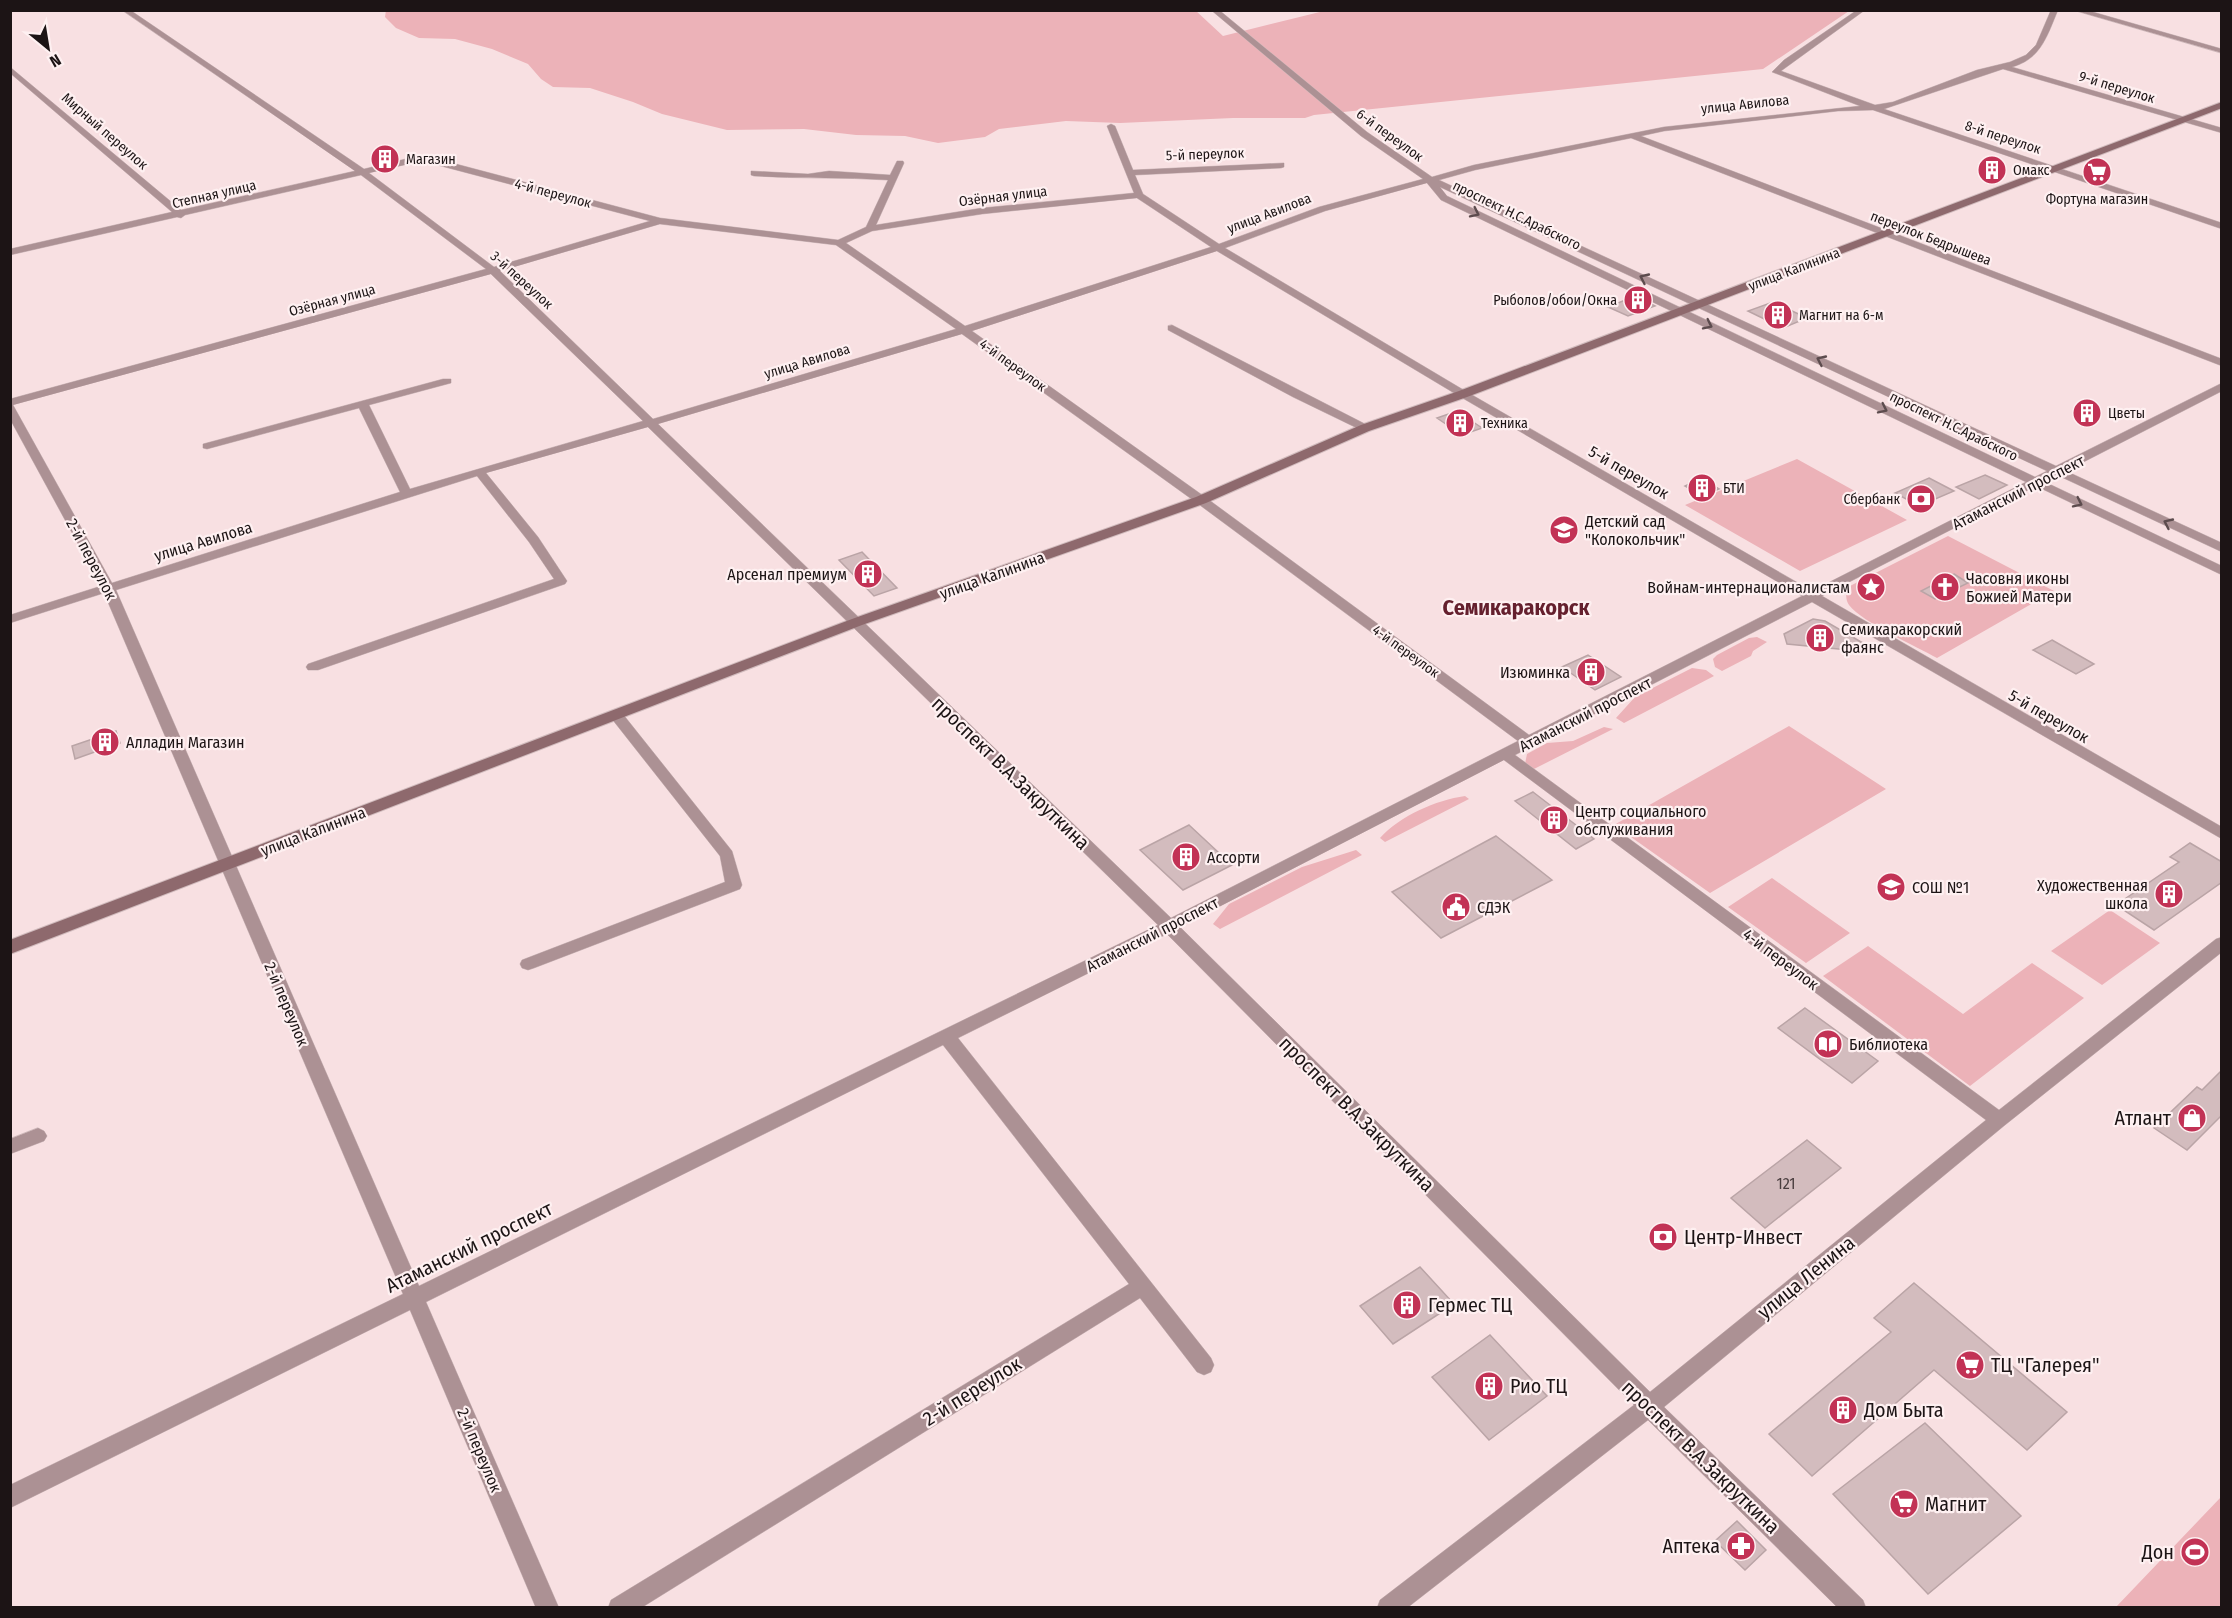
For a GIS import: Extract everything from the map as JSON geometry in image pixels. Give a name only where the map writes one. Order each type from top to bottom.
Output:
[{"type":"main road","name":"улица Калинина","points":[[10,947],[857,622],[1201,500],[1365,428],[1463,394],[2222,105]]},
{"type":"street","name":"3-й переулок","points":[[125,10],[364,173],[494,270],[857,622]]},
{"type":"street","name":"6-й переулок","points":[[1214,10],[1335,111],[1429,179]]},
{"type":"street","name":"улица Авилова","points":[[1776,72],[1862,10]]},
{"type":"street","name":"улица Авилова","points":[[10,619],[406,493],[964,330],[1218,248],[1280,227],[1322,209],[1429,179],[1664,129],[1895,104],[1980,72],[2005,67],[2029,57],[2039,46],[2055,10]]},
{"type":"street","points":[[2076,10],[2222,51]]},
{"type":"street","name":"9-й переулок","points":[[2005,67],[2222,131]]},
{"type":"street","name":"Мирный переулок","points":[[10,69],[181,215]]},
{"type":"street","name":"8-й переулок","points":[[1776,72],[1874,108],[2222,226]]},
{"type":"street","points":[[1112,126],[1139,195]]},
{"type":"street","name":"переулок Бедрышева","points":[[1633,136],[1884,235],[2222,363]]},
{"type":"street","name":"Степная улица","points":[[10,252],[181,215],[422,158]]},
{"type":"street","name":"4-й переулок","points":[[422,158],[660,221],[839,243],[1201,500],[1529,742]]},
{"type":"street","points":[[870,229],[900,163]]},
{"type":"street","name":"5-й переулок","points":[[1130,173],[1281,165]]},
{"type":"street","points":[[754,173],[808,177],[829,174],[893,178]]},
{"type":"street","name":"проспект Н.С.Арабского","points":[[1429,179],[2222,548]]},
{"type":"street","name":"проспект Н.С.Арабского","points":[[1429,179],[1444,198],[2222,571]]},
{"type":"street","name":"5-й переулок","points":[[1139,195],[1218,248],[1463,394],[2222,834]]},
{"type":"street","name":"Озёрная улица","points":[[839,243],[870,229],[982,211],[1139,195]]},
{"type":"street","name":"Озёрная улица","points":[[10,403],[494,270],[660,221]]},
{"type":"street","points":[[1172,328],[1297,395],[1365,428]]},
{"type":"street","points":[[207,446],[447,381]]},
{"type":"street","name":"Атаманский проспект","points":[[10,1497],[1169,926],[2037,483],[2222,386]]},
{"type":"street","points":[[363,404],[406,493]]},
{"type":"street","name":"2-й переулок","points":[[10,408],[108,587],[548,1608]]},
{"type":"street","points":[[313,668],[561,581],[534,540],[479,471]]},
{"type":"street","name":"проспект В.А.Закруткина","points":[[857,622],[1169,926],[1649,1406],[1855,1608]]},
{"type":"street","points":[[528,964],[734,885],[727,855],[617,716]]},
{"type":"street","name":"4-й переулок","points":[[1505,754],[1999,1120]]},
{"type":"street","name":"улица Ленина","points":[[1388,1608],[1649,1406],[1999,1120],[2222,943]]},
{"type":"street","points":[[946,1036],[1204,1365]]},
{"type":"street","points":[[10,1147],[38,1136]]},
{"type":"street","name":"2-й переулок","points":[[619,1608],[1141,1287]]},
{"type":"shaded area","points":[[386,10],[1195,10],[1223,36],[1328,10],[1849,11],[1763,69],[1314,115],[1305,118],[1233,118],[1120,123],[1066,121],[999,129],[985,137],[938,143],[905,136],[856,135],[804,129],[727,130],[662,114],[590,88],[553,87],[541,79],[528,64],[492,49],[455,39],[419,38],[396,28],[385,17]]},
{"type":"shaded area","points":[[1797,459],[1907,520],[1800,571],[1685,505]]},
{"type":"shaded area","points":[[1948,536],[2054,591],[1937,658],[1890,634],[1856,612],[1849,605],[1846,594],[1848,587]]},
{"type":"shaded area","points":[[1757,637],[1767,642],[1753,651],[1751,656],[1722,671],[1715,667],[1713,659],[1717,655],[1749,638]]},
{"type":"shaded area","points":[[1692,668],[1706,670],[1714,676],[1624,723],[1616,718],[1635,697]]},
{"type":"shaded area","points":[[1789,726],[1886,789],[1710,893],[1614,825]]},
{"type":"shaded area","points":[[1604,727],[1613,729],[1532,770],[1525,764],[1527,754],[1547,743],[1573,741]]},
{"type":"shaded area","points":[[1465,796],[1469,799],[1385,842],[1380,838],[1388,830],[1419,810],[1442,801]]},
{"type":"shaded area","points":[[1356,850],[1362,855],[1220,929],[1213,924],[1229,904],[1302,867]]},
{"type":"shaded area","points":[[1772,878],[1850,933],[1806,963],[1728,907]]},
{"type":"shaded area","points":[[2110,910],[2160,943],[2102,985],[2051,951]]},
{"type":"shaded area","points":[[1868,946],[1963,1014],[2032,963],[2084,998],[1970,1086],[1823,976]]},
{"type":"shaded area","name":"Дон","points":[[2221,1497],[2221,1607],[2116,1607]]},
{"type":"building","name":"Рыболов/обои/Окна","points":[[1635,296],[1655,306],[1628,316],[1608,307]]},
{"type":"building","name":"Магнит на 6-м","points":[[1773,302],[1807,318],[1783,328],[1748,311]]},
{"type":"building","name":"Техника","points":[[1457,411],[1482,428],[1462,435],[1437,418]]},
{"type":"building","points":[[1985,475],[2007,485],[1979,499],[1956,487]]},
{"type":"building","name":"БТИ","points":[[1701,478],[1719,489],[1703,496],[1685,486]]},
{"type":"building","name":"Сбербанк","points":[[1929,478],[1954,491],[1919,506],[1895,493]]},
{"type":"building","name":"Арсенал премиум","points":[[862,552],[897,588],[874,596],[839,560]]},
{"type":"building","name":"Часовня иконы Божией Матери","points":[[1954,574],[1968,583],[1935,599],[1921,591]]},
{"type":"building","name":"Семикаракорский фаянс","points":[[1813,619],[1825,621],[1880,653],[1787,644],[1784,634]]},
{"type":"building","points":[[2052,640],[2094,664],[2076,674],[2033,650]]},
{"type":"building","name":"Изюминка","points":[[1588,655],[1621,677],[1595,690],[1562,667]]},
{"type":"building","name":"Алладин Магазин","points":[[116,731],[120,743],[75,759],[72,746]]},
{"type":"building","name":"Центр социального обслуживания","points":[[1533,792],[1594,839],[1576,849],[1515,801]]},
{"type":"building","name":"Ассорти","points":[[1189,825],[1232,865],[1183,890],[1140,850]]},
{"type":"building","points":[[1496,836],[1552,880],[1441,938],[1392,892]]},
{"type":"building","name":"Художественная школа","points":[[2190,843],[2222,862],[2222,882],[2154,930],[2116,905],[2179,862],[2170,857]]},
{"type":"building","name":"Библиотека","points":[[1805,1008],[1878,1061],[1852,1083],[1778,1028]]},
{"type":"building","name":"Атлант","points":[[2222,1070],[2222,1115],[2187,1150],[2154,1128],[2197,1087],[2202,1090]]},
{"type":"building","points":[[1807,1140],[1841,1168],[1765,1228],[1731,1198]]},
{"type":"building","name":"Гермес ТЦ","points":[[1420,1267],[1454,1304],[1393,1344],[1360,1306]]},
{"type":"building","points":[[1914,1283],[2067,1412],[2027,1450],[1934,1370],[1812,1476],[1769,1434],[1891,1332],[1874,1318]]},
{"type":"building","name":"Рио ТЦ","points":[[1490,1335],[1547,1396],[1489,1440],[1432,1377]]},
{"type":"building","points":[[1925,1423],[2021,1516],[1928,1594],[1833,1494]]},
{"type":"building","name":"Аптека","points":[[1737,1521],[1766,1550],[1745,1570],[1715,1541]]},
{"type":"place","name":"Магазин","points":[[385,159]]},
{"type":"place","name":"Омакс","points":[[1992,170]]},
{"type":"place","name":"Фортуна магазин","points":[[2097,172]]},
{"type":"place","name":"Рыболов/обои/Окна","points":[[1638,300]]},
{"type":"place","name":"Магнит на 6-м","points":[[1778,315]]},
{"type":"place","name":"Цветы","points":[[2087,413]]},
{"type":"place","name":"Техника","points":[[1460,423]]},
{"type":"place","name":"БТИ","points":[[1702,488]]},
{"type":"place","name":"Сбербанк","points":[[1921,499]]},
{"type":"place","name":"Детский сад \"Колокольчик\"","points":[[1564,530]]},
{"type":"place","name":"Арсенал премиум","points":[[868,574]]},
{"type":"place","name":"Войнам-интернационалистам","points":[[1871,587]]},
{"type":"place","name":"Часовня иконы Божией Матери","points":[[1945,587]]},
{"type":"place","name":"Семикаракорский фаянс","points":[[1820,638]]},
{"type":"place","name":"Изюминка","points":[[1591,672]]},
{"type":"place","name":"Алладин Магазин","points":[[105,742]]},
{"type":"place","name":"Центр социального обслуживания","points":[[1554,820]]},
{"type":"place","name":"Ассорти","points":[[1186,857]]},
{"type":"place","name":"СОШ №1","points":[[1891,887]]},
{"type":"place","name":"Художественная школа","points":[[2169,894]]},
{"type":"place","name":"СДЭК","points":[[1456,907]]},
{"type":"place","name":"Библиотека","points":[[1828,1044]]},
{"type":"place","name":"Атлант","points":[[2192,1118]]},
{"type":"place","name":"Центр-Инвест","points":[[1663,1237]]},
{"type":"place","name":"Гермес ТЦ","points":[[1407,1305]]},
{"type":"place","name":"ТЦ \"Галерея\"","points":[[1970,1365]]},
{"type":"place","name":"Рио ТЦ","points":[[1489,1386]]},
{"type":"place","name":"Дом Быта","points":[[1843,1410]]},
{"type":"place","name":"Магнит","points":[[1904,1504]]},
{"type":"place","name":"Аптека","points":[[1741,1546]]},
{"type":"place","name":"Дон","points":[[2195,1552]]},
{"type":"district","name":"Семикаракорск","points":[[1516,607]]}]
